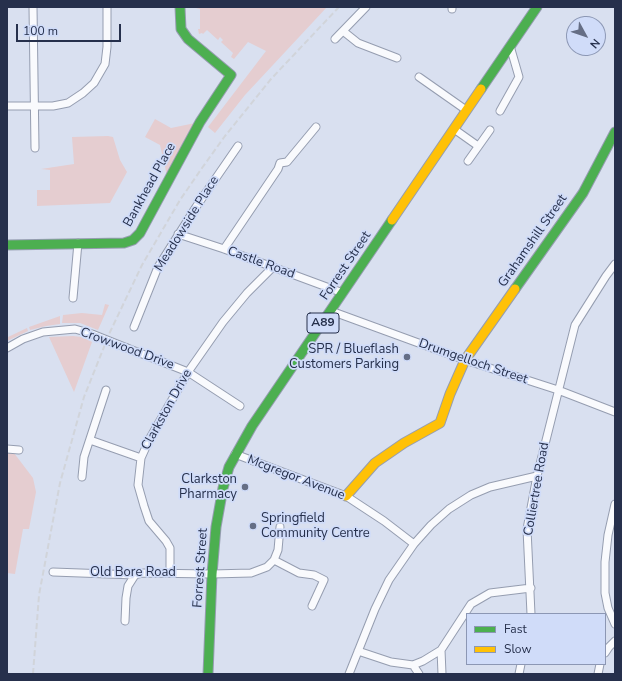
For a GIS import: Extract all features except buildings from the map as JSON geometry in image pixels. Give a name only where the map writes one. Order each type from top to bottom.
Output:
[{"type":"street","points":[[33,7],[35,148]]},
{"type":"street","points":[[7,106],[34,107],[53,106],[68,103],[94,83],[104,64],[107,47],[107,7]]},
{"type":"street","name":"Bankhead Place","points":[[7,245],[124,243],[133,240],[136,236],[200,122],[230,76],[188,39],[181,29],[180,7]]},
{"type":"street","points":[[335,39],[366,7]]},
{"type":"street","name":"Forrest Street","points":[[208,674],[212,574],[216,528],[223,488],[229,467],[235,454],[252,426],[537,7]]},
{"type":"street","points":[[343,31],[358,43],[397,58]]},
{"type":"street","points":[[500,111],[519,77],[510,46]]},
{"type":"street","points":[[419,77],[466,110]]},
{"type":"street","points":[[224,249],[278,169],[280,163],[287,162],[316,127]]},
{"type":"street","points":[[454,128],[478,146]]},
{"type":"street","points":[[468,161],[490,130]]},
{"type":"street","name":"Grahamshill Street","points":[[346,496],[368,470],[376,463],[404,443],[440,423],[450,394],[465,360],[583,194],[615,132]]},
{"type":"street","name":"Meadowside Place","points":[[134,327],[158,267],[178,234],[238,146]]},
{"type":"street","name":"Castle Road","points":[[178,234],[224,249],[343,293]]},
{"type":"street","points":[[73,298],[78,243]]},
{"type":"street","name":"Colliertree Road","points":[[531,613],[527,529],[537,476],[575,325],[615,264]]},
{"type":"street","name":"Clarkston Drive","points":[[170,573],[170,548],[149,520],[138,484],[141,458],[150,438],[188,372],[223,322],[247,293],[273,267]]},
{"type":"street","name":"Drumgelloch Street","points":[[331,311],[465,360],[558,390],[615,412]]},
{"type":"street","name":"Crowwood Drive","points":[[7,348],[23,339],[43,332],[75,329],[92,334],[188,372],[240,406]]},
{"type":"street","points":[[82,477],[84,457],[106,390]]},
{"type":"street","points":[[90,440],[141,458]]},
{"type":"street","points":[[7,449],[19,450]]},
{"type":"street","name":"Mcgregor Avenue","points":[[235,454],[346,496],[384,521],[414,544]]},
{"type":"street","points":[[350,672],[375,609],[389,580],[414,544],[431,525],[449,509],[471,495],[490,487],[537,476]]},
{"type":"street","points":[[615,504],[608,535],[605,562],[605,593],[608,608],[615,624]]},
{"type":"street","points":[[280,528],[278,550],[274,560],[299,572],[314,575],[324,580],[312,606]]},
{"type":"street","name":"Old Bore Road","points":[[53,572],[135,575],[143,573],[251,573],[268,567],[274,560]]},
{"type":"street","points":[[125,621],[128,586],[135,575]]},
{"type":"street","points":[[358,651],[391,662],[413,665],[441,650],[471,604],[490,593],[530,588]]},
{"type":"street","points":[[606,651],[608,647],[615,642]]},
{"type":"street","points":[[441,650],[442,674]]},
{"type":"street","points":[[413,665],[419,674]]},
{"type":"shaded area","points":[[195,7],[327,7],[245,95],[215,133],[208,127],[266,51],[248,42],[234,59],[231,57],[233,53],[221,42],[223,40],[220,37],[218,40],[207,30],[203,34],[199,34],[200,9]]},
{"type":"shaded area","points":[[155,119],[171,128],[200,122],[168,180],[160,145],[145,137]]},
{"type":"shaded area","points":[[72,137],[113,137],[120,160],[127,172],[110,203],[37,206],[37,190],[50,190],[50,170],[41,169],[74,164]]},
{"type":"shaded area","points":[[105,304],[109,305],[98,330],[80,323],[62,323],[63,315],[82,313],[102,315]]},
{"type":"shaded area","points":[[60,316],[60,324],[30,330],[29,327]]},
{"type":"shaded area","points":[[27,328],[28,331],[7,341],[8,337]]},
{"type":"shaded area","points":[[49,337],[82,337],[92,342],[74,392]]},
{"type":"shaded area","points":[[7,452],[14,453],[33,478],[36,492],[29,529],[23,529],[15,574],[7,573]]},
{"type":"railway","points":[[33,674],[39,595],[60,483],[84,397],[110,332],[142,265],[180,200],[202,168],[225,136],[271,79],[339,7]]},
{"type":"traffic: fast","points":[[7,245],[124,243],[133,240],[140,233],[200,122],[231,75],[188,39],[181,29],[180,7]]},
{"type":"traffic: fast","points":[[481,89],[537,7]]},
{"type":"traffic: fast","points":[[515,289],[583,193],[615,132]]},
{"type":"traffic: fast","points":[[208,674],[212,574],[216,527],[223,488],[229,467],[252,426],[392,220]]},
{"type":"traffic: slow","points":[[392,220],[481,89]]},
{"type":"traffic: slow","points":[[346,496],[375,463],[404,443],[440,423],[450,394],[465,360],[515,289]]},
{"type":"place","name":"SPR / Blueflash Customers Parking","points":[[407,357]]},
{"type":"place","name":"Clarkston Pharmacy","points":[[245,487]]},
{"type":"place","name":"Springfield Community Centre","points":[[253,526]]}]
